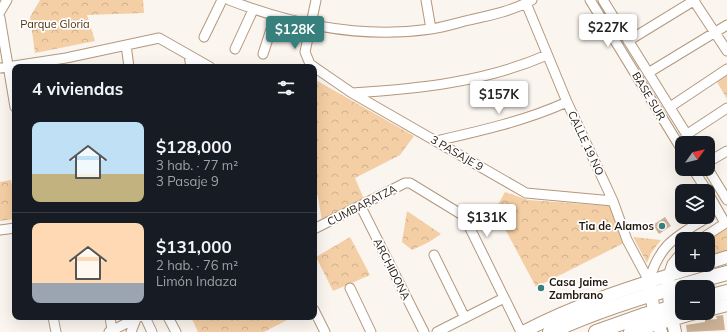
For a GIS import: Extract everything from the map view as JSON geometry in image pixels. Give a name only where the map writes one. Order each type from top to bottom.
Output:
[{"type":"highway","points":[[550,332],[650,287],[727,273]]},
{"type":"highway","points":[[715,295],[727,292]]},
{"type":"highway","points":[[596,332],[658,322],[675,310]]},
{"type":"main road","points":[[715,261],[727,258]]},
{"type":"main road","points":[[675,310],[668,283],[689,272]]},
{"type":"main road","points":[[522,332],[579,305],[650,287],[658,322],[630,332]]},
{"type":"main road","points":[[715,308],[727,305]]},
{"type":"main road","points":[[675,320],[675,332]]},
{"type":"street","points":[[0,12],[7,0]]},
{"type":"street","points":[[204,37],[222,0]]},
{"type":"street","points":[[229,0],[274,17],[312,26],[386,32],[431,29],[513,10],[529,2]]},
{"type":"street","name":"3 PASAJE 9","points":[[310,64],[305,52],[312,26],[316,0]]},
{"type":"street","points":[[426,0],[431,29]]},
{"type":"street","name":"BASE SUR","points":[[590,0],[675,139]]},
{"type":"street","points":[[628,41],[695,0],[727,51]]},
{"type":"street","name":"BASE SUR","points":[[606,1],[628,41],[686,134]]},
{"type":"street","name":"CALLE 19 NO","points":[[529,2],[547,55],[613,201],[627,240],[650,287]]},
{"type":"street","points":[[235,49],[253,10]]},
{"type":"street","points":[[263,54],[274,17]]},
{"type":"street","points":[[0,18],[4,68],[12,96]]},
{"type":"street","points":[[648,73],[727,25]]},
{"type":"street","points":[[46,64],[67,62],[126,45],[159,38],[205,64]]},
{"type":"street","points":[[126,45],[129,64]]},
{"type":"street","points":[[189,55],[190,64]]},
{"type":"street","points":[[352,93],[427,86],[476,79],[547,55]]},
{"type":"street","name":"3 PASAJE 9","points":[[317,69],[352,93],[526,193],[613,201]]},
{"type":"street","points":[[670,107],[727,69]]},
{"type":"street","points":[[436,140],[494,127],[534,115],[567,102]]},
{"type":"street","points":[[686,134],[727,108]]},
{"type":"street","points":[[715,158],[727,151]]},
{"type":"street","points":[[712,176],[727,200]]},
{"type":"street","name":"CUMBARATZA","points":[[317,228],[361,207],[405,183],[410,183],[464,216],[504,298]]},
{"type":"street","points":[[711,232],[726,222],[715,205]]},
{"type":"street","points":[[715,212],[727,205]]},
{"type":"street","name":"ARCHIDONA","points":[[361,207],[424,332]]},
{"type":"street","points":[[650,287],[656,260],[669,243],[698,224]]},
{"type":"street","points":[[0,230],[12,228]]},
{"type":"street","points":[[434,255],[465,318]]},
{"type":"street","points":[[668,283],[672,264],[675,260]]},
{"type":"street","points":[[350,288],[371,332]]},
{"type":"street","points":[[437,332],[504,298],[522,332]]},
{"type":"street","points":[[317,316],[326,332]]},
{"type":"street","points":[[54,320],[56,332]]},
{"type":"street","points":[[110,320],[111,331],[136,320]]},
{"type":"street","points":[[131,332],[139,320]]},
{"type":"street","points":[[142,320],[152,332]]},
{"type":"street","points":[[170,320],[176,332]]},
{"type":"green space","name":"Parque Gloria","points":[[40,0],[143,0],[144,13],[87,15],[95,41],[35,53],[30,17]]},
{"type":"green space","points":[[727,70],[727,99],[714,77]]},
{"type":"green space","points":[[317,81],[414,136],[400,155],[355,178],[364,199],[322,221],[317,192]]},
{"type":"green space","points":[[11,180],[12,219],[0,221],[0,182]]},
{"type":"green space","points":[[505,192],[528,200],[611,206],[624,243],[536,287],[495,210]]},
{"type":"green space","points":[[407,211],[441,234],[429,242],[412,250],[402,242]]},
{"type":"green space","points":[[727,227],[727,252],[715,255],[715,235]]},
{"type":"green space","points":[[350,237],[370,275],[333,291],[317,256]]},
{"type":"green space","points":[[633,237],[661,240],[651,253],[647,263]]},
{"type":"green space","points":[[192,320],[287,320],[264,332],[198,332]]},
{"type":"building","name":"Tia de Alamos","points":[[665,217],[671,226],[659,234],[653,225]]},
{"type":"building","points":[[723,315],[725,330],[687,332],[686,325],[705,322],[705,320],[715,320],[717,319],[716,316]]},
{"type":"place","name":"Tia de Alamos","points":[[662,226]]},
{"type":"place","name":"Casa Jaime Zambrano","points":[[541,288]]}]
